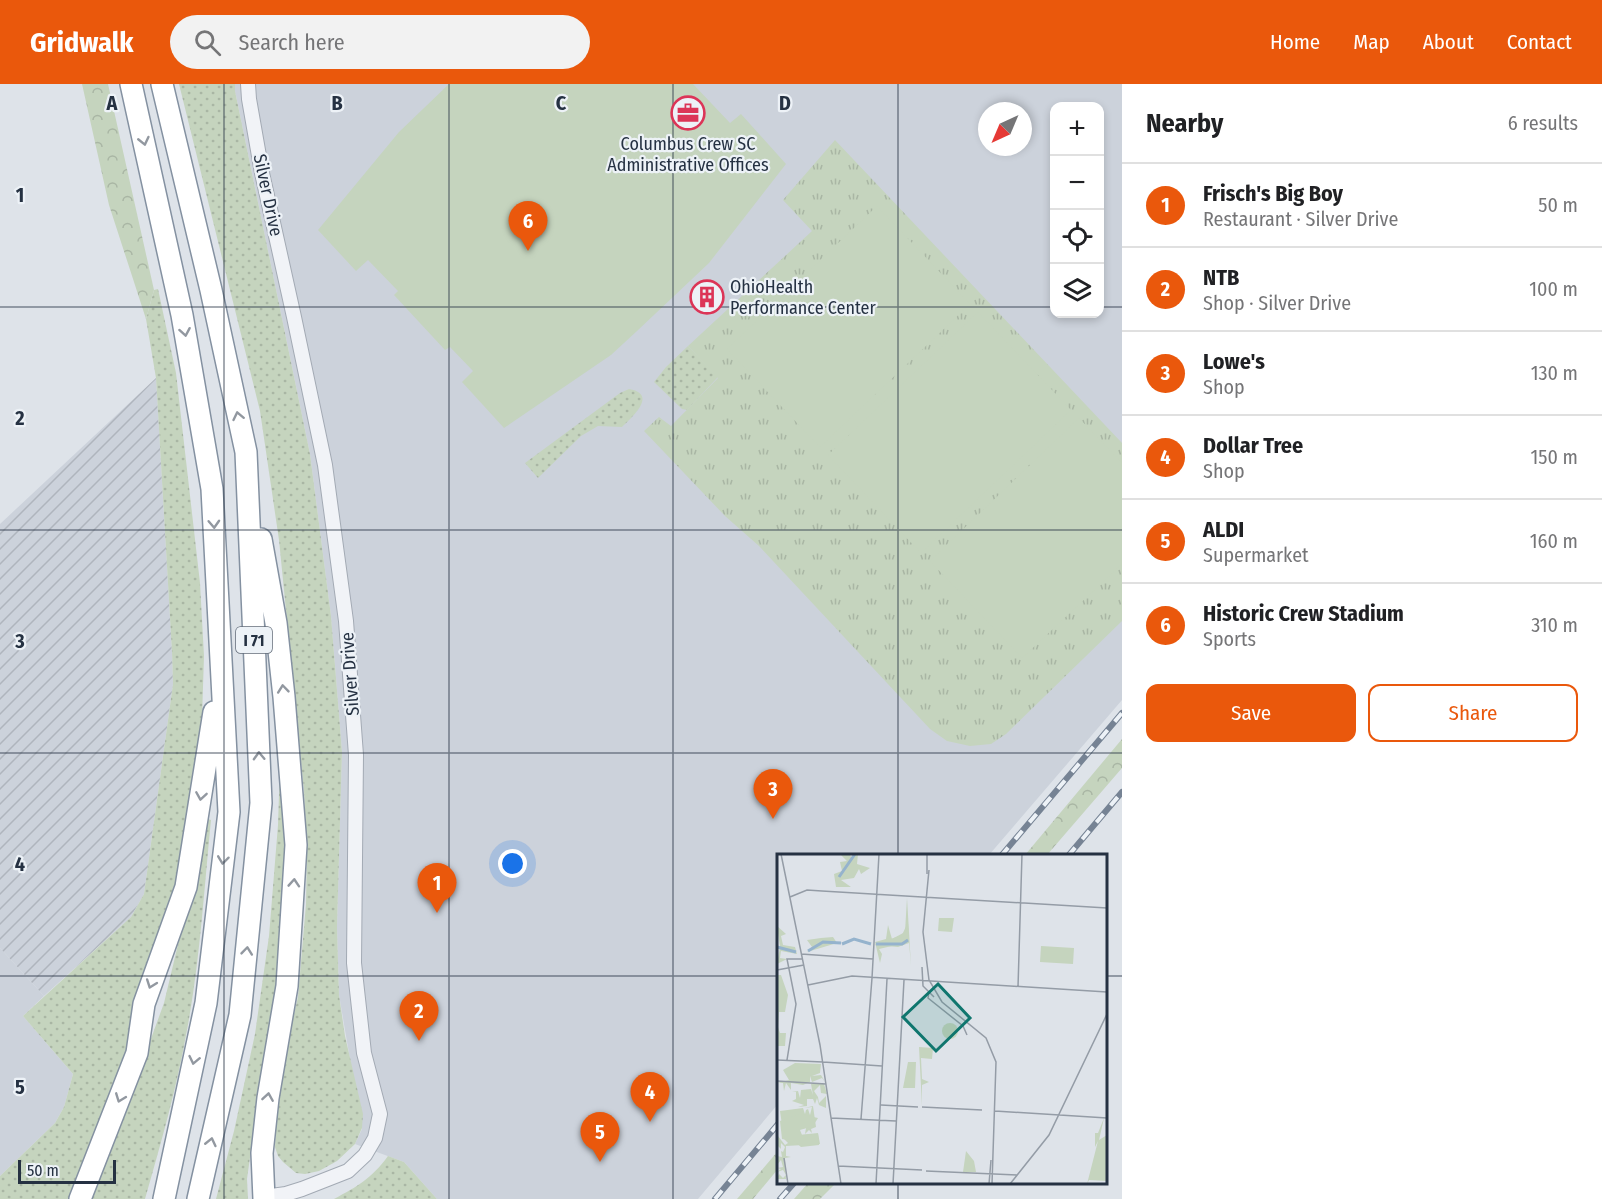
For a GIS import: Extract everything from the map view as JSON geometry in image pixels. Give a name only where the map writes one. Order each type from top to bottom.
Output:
[{"type":"highway","name":"I 71","points":[[131,84],[182,315],[212,489],[229,812],[206,1003],[164,1199]]},
{"type":"highway","name":"I 71","points":[[162,84],[211,290],[246,452],[261,803],[240,1015],[198,1199]]},
{"type":"highway","points":[[246,452],[276,623],[296,845],[287,986],[268,1098],[262,1153],[264,1198]]},
{"type":"highway","points":[[80,1198],[137,1053],[144,1004],[186,887],[214,719],[219,634]]},
{"type":"street","name":"Silver Drive","points":[[248,84],[262,173],[325,465],[346,621],[356,755],[354,963],[364,1053],[380,1113],[375,1138],[365,1155],[348,1171],[286,1194],[264,1198]]},
{"type":"shaded area","points":[[235,84],[1122,84],[1122,700],[990,854],[777,854],[777,1105],[698,1199],[437,1199],[404,1162],[355,1144],[362,1129],[339,995],[337,927],[342,752],[331,616],[310,454]]},
{"type":"shaded area","points":[[156,378],[173,684],[144,894],[131,917],[44,996],[0,948],[0,524]]},
{"type":"shaded area","points":[[0,948],[44,996],[23,1016],[73,1074],[64,1107],[55,1123],[0,1176]]},
{"type":"green space","points":[[82,84],[108,84],[154,290],[146,319],[109,205]]},
{"type":"green space","points":[[179,84],[235,84],[310,454],[331,616],[342,752],[337,927],[339,995],[345,1036],[363,1114],[362,1128],[355,1144],[337,1161],[319,1171],[305,1174],[296,1173],[283,1162],[275,1147],[278,1082],[298,997],[306,904],[307,849],[304,791],[279,540],[260,411]]},
{"type":"green space","points":[[449,84],[693,84],[730,123],[741,114],[786,164],[709,263],[637,331],[611,355],[504,428],[462,382],[473,371],[450,347],[445,350],[394,295],[398,291],[368,260],[356,271],[318,230],[399,132]]},
{"type":"green space","points":[[835,140],[1122,443],[1122,621],[1006,734],[991,744],[970,746],[947,741],[930,729],[759,546],[725,516],[644,431],[659,417],[671,426],[718,378],[688,346],[812,231],[783,200]]},
{"type":"green space","points":[[877,206],[970,304],[820,447],[727,349]]},
{"type":"green space","points":[[158,289],[176,373],[200,583],[204,656],[202,718],[194,793],[181,868],[124,1063],[70,1199],[0,1199],[0,1176],[55,1123],[64,1107],[73,1074],[23,1016],[131,917],[144,894],[173,684],[156,378],[146,319],[154,290]]},
{"type":"green space","points":[[978,312],[1071,410],[921,553],[828,455]]},
{"type":"green space","points":[[688,346],[718,377],[687,410],[682,409],[654,382]]},
{"type":"green space","points":[[629,389],[638,392],[642,396],[642,401],[640,407],[622,427],[598,426],[581,436],[538,478],[525,463],[620,393]]},
{"type":"green space","points":[[1079,418],[1122,463],[1122,564],[1022,658],[930,561]]},
{"type":"green space","points":[[1122,739],[1122,768],[1048,854],[1026,854]]},
{"type":"green space","points":[[280,763],[290,899],[247,1179],[248,1199],[216,1199],[234,1131],[255,1034],[269,936],[278,825]]},
{"type":"green space","points":[[208,819],[211,820],[191,1004],[174,1094],[145,1199],[88,1199],[124,1113],[164,1003]]},
{"type":"green space","points":[[777,1152],[777,1170],[753,1199],[737,1199]]},
{"type":"green space","points":[[388,1156],[404,1162],[437,1199],[334,1199],[364,1181]]},
{"type":"green space","points":[[807,1184],[835,1184],[820,1199],[794,1199]]},
{"type":"railway","points":[[1003,854],[1122,713]]},
{"type":"railway","points":[[1070,854],[1122,792]]},
{"type":"railway","points":[[715,1199],[777,1125]]},
{"type":"railway","points":[[780,1199],[793,1184]]},
{"type":"place","name":"Columbus Crew SC Administrative Offices","points":[[688,113]]},
{"type":"place","name":"Historic Crew Stadium","points":[[528,251]]},
{"type":"place","name":"OhioHealth Performance Center","points":[[707,297]]},
{"type":"place","name":"Lowe's","points":[[773,819]]},
{"type":"place","name":"Frisch's Big Boy","points":[[437,913]]},
{"type":"place","name":"NTB","points":[[419,1041]]},
{"type":"place","name":"Dollar Tree","points":[[650,1122]]},
{"type":"place","name":"ALDI","points":[[600,1162]]}]
